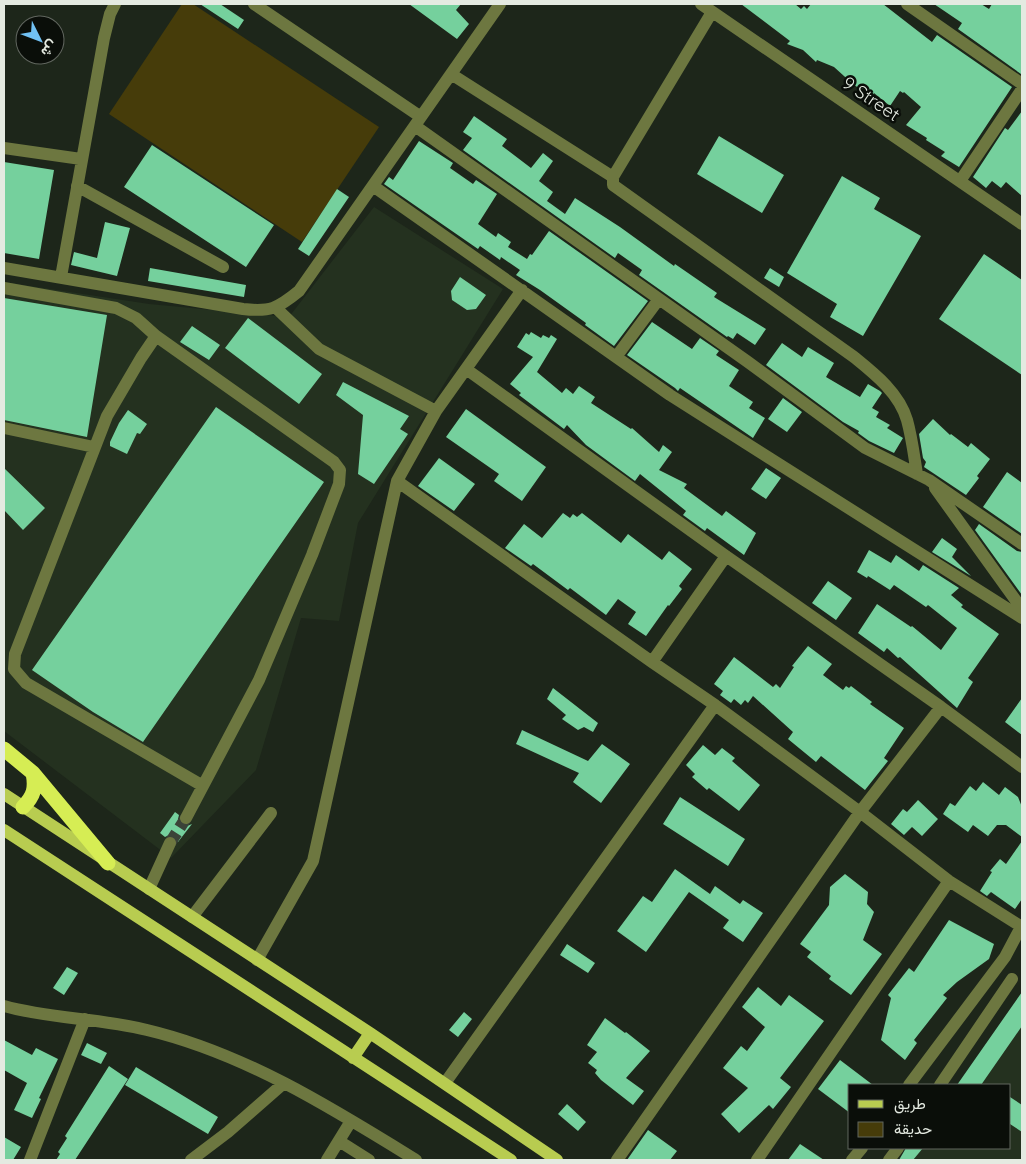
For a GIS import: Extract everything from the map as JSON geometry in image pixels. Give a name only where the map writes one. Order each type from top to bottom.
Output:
[{"type":"highway","points":[[4,749],[33,774],[108,862]]},
{"type":"highway","points":[[23,807],[34,794],[35,783],[33,774]]},
{"type":"main road","points":[[4,794],[370,1033],[557,1160]]},
{"type":"main road","points":[[4,830],[511,1160]]},
{"type":"main road","points":[[353,1058],[370,1033]]},
{"type":"street","points":[[61,276],[104,38],[110,14],[115,4]]},
{"type":"street","points":[[254,4],[865,448],[923,477],[1022,544]]},
{"type":"street","points":[[4,268],[263,311],[276,308],[299,291],[500,4]]},
{"type":"street","points":[[907,4],[1022,84]]},
{"type":"street","points":[[708,7],[613,177],[613,185],[876,375],[889,389],[901,408],[923,477],[1022,609]]},
{"type":"street","name":"9 Street","points":[[708,7],[1022,224]]},
{"type":"street","points":[[452,74],[613,177]]},
{"type":"street","points":[[960,181],[1022,90]]},
{"type":"street","points":[[4,148],[81,158]]},
{"type":"street","points":[[77,186],[223,267]]},
{"type":"street","points":[[373,186],[670,395],[1022,618]]},
{"type":"street","points":[[4,288],[116,308],[136,318],[156,336],[334,462],[340,470],[339,484],[312,555],[259,680],[186,818]]},
{"type":"street","points":[[257,960],[314,861],[397,481],[436,410],[522,290]]},
{"type":"street","points":[[616,357],[659,299]]},
{"type":"street","points":[[276,308],[318,349],[436,410]]},
{"type":"street","points":[[156,336],[140,358],[107,416],[15,654],[14,669],[26,683],[203,786]]},
{"type":"street","points":[[466,369],[726,556],[941,707],[1022,767]]},
{"type":"street","points":[[4,428],[94,447]]},
{"type":"street","points":[[397,481],[715,705],[860,812],[949,881],[1022,926],[1005,957],[910,1084]]},
{"type":"street","points":[[652,662],[726,556]]},
{"type":"street","points":[[445,1083],[715,705]]},
{"type":"street","points":[[617,1160],[860,812],[941,707]]},
{"type":"street","points":[[192,917],[271,813]]},
{"type":"street","points":[[149,888],[170,843]]},
{"type":"street","points":[[757,1160],[949,881]]},
{"type":"street","points":[[941,1084],[1012,979]]},
{"type":"street","points":[[7,1011],[85,1019],[147,1030],[184,1041],[284,1083],[416,1160]]},
{"type":"street","points":[[30,1160],[85,1019]]},
{"type":"street","points":[[191,1160],[228,1132],[284,1083]]},
{"type":"street","points":[[327,1160],[351,1121]]},
{"type":"street","points":[[339,1141],[369,1160]]},
{"type":"street","points":[[852,1160],[861,1149]]},
{"type":"street","points":[[889,1160],[897,1149]]},
{"type":"shaded area","points":[[374,207],[503,289],[358,523],[339,621],[301,618],[256,770],[171,858],[4,731],[4,282],[149,304],[289,317]]},
{"type":"shaded area","points":[[1022,999],[1022,1160],[903,1160],[911,1149],[1011,1149],[1011,1084],[958,1084]]},
{"type":"green space","points":[[182,4],[193,4],[379,127],[302,242],[109,114]]},
{"type":"building","points":[[200,4],[220,4],[244,20],[238,29]]},
{"type":"building","points":[[409,4],[461,4],[456,10],[469,24],[457,39]]},
{"type":"building","points":[[741,4],[795,4],[801,9],[804,6],[807,9],[811,4],[883,4],[932,42],[937,35],[1012,87],[959,167],[941,156],[945,152],[906,125],[921,107],[904,92],[900,91],[890,106],[874,93],[872,96],[854,85],[834,67],[817,60],[816,62],[803,50],[787,44],[790,41]]},
{"type":"building","points":[[934,4],[981,4],[989,9],[992,4],[1022,4],[1021,74],[958,29],[962,23]]},
{"type":"building","points":[[1022,111],[1022,196],[1006,182],[1001,188],[992,181],[986,188],[973,177],[1005,128],[1008,130]]},
{"type":"building","points":[[474,116],[507,139],[502,146],[531,168],[543,153],[553,161],[539,181],[553,192],[547,201],[565,214],[575,198],[717,293],[714,297],[766,329],[755,345],[737,333],[733,339],[727,337],[639,275],[642,270],[618,253],[615,258],[463,150],[472,138],[463,132]]},
{"type":"building","points":[[719,136],[784,175],[762,213],[697,174]]},
{"type":"building","points":[[419,141],[453,163],[450,168],[473,184],[476,180],[497,194],[478,224],[496,237],[498,233],[511,242],[508,247],[527,259],[549,231],[648,301],[614,346],[585,325],[586,323],[516,275],[520,270],[501,257],[500,260],[480,246],[478,249],[384,184],[389,177],[393,180]]},
{"type":"building","points":[[152,145],[274,225],[246,267],[124,187]]},
{"type":"building","points":[[4,162],[54,170],[39,259],[4,253]]},
{"type":"building","points":[[842,176],[880,198],[874,209],[921,236],[863,336],[830,317],[837,304],[787,273]]},
{"type":"building","points":[[337,189],[349,197],[309,256],[298,249]]},
{"type":"building","points":[[105,222],[130,228],[117,276],[71,265],[74,252],[97,258]]},
{"type":"building","points":[[984,254],[1022,280],[1022,375],[939,319]]},
{"type":"building","points":[[150,268],[246,285],[244,297],[148,281]]},
{"type":"building","points":[[770,268],[784,277],[779,287],[764,278]]},
{"type":"building","points":[[460,277],[486,295],[476,309],[467,310],[452,300],[451,291]]},
{"type":"building","points":[[4,298],[107,315],[87,437],[4,420]]},
{"type":"building","points":[[248,318],[322,374],[299,404],[225,348]]},
{"type":"building","points":[[652,322],[692,349],[700,338],[719,351],[716,355],[739,370],[729,386],[753,402],[749,408],[765,418],[753,438],[680,388],[678,391],[627,355]]},
{"type":"building","points":[[192,326],[220,345],[209,360],[180,342]]},
{"type":"building","points":[[531,332],[541,338],[543,335],[549,338],[551,335],[557,339],[537,372],[562,393],[566,388],[573,394],[579,386],[595,397],[591,403],[632,428],[659,452],[663,445],[672,452],[659,470],[687,484],[684,488],[722,516],[726,511],[756,533],[744,555],[707,528],[705,531],[683,515],[686,511],[640,474],[635,481],[586,445],[567,425],[564,429],[519,395],[521,393],[510,384],[533,357],[517,347],[526,333],[529,335]]},
{"type":"building","points":[[782,343],[802,357],[808,347],[834,363],[826,377],[860,397],[868,384],[880,391],[882,393],[872,408],[879,412],[876,417],[890,425],[887,428],[903,438],[894,453],[869,441],[858,433],[859,431],[843,422],[766,365]]},
{"type":"building","points":[[343,382],[409,416],[400,429],[408,434],[374,484],[358,474],[363,415],[336,395]]},
{"type":"building","points":[[783,398],[802,412],[787,432],[768,419]]},
{"type":"building","points":[[216,407],[324,482],[143,742],[93,712],[32,670]]},
{"type":"building","points":[[466,409],[546,467],[522,501],[494,481],[499,474],[446,437]]},
{"type":"building","points":[[128,410],[147,424],[140,434],[137,433],[127,454],[110,446],[110,442]]},
{"type":"building","points":[[933,419],[950,435],[968,447],[971,443],[990,459],[966,495],[924,467],[926,462],[923,458],[919,434]]},
{"type":"building","points":[[439,458],[475,484],[454,511],[418,486]]},
{"type":"building","points":[[4,468],[45,508],[23,530],[4,510]]},
{"type":"building","points":[[766,468],[781,478],[766,499],[751,489]]},
{"type":"building","points":[[1007,472],[1022,483],[1022,534],[983,507]]},
{"type":"building","points":[[563,513],[570,518],[573,514],[577,517],[582,513],[621,543],[628,534],[662,560],[669,551],[692,569],[679,586],[682,589],[646,636],[628,624],[636,612],[618,599],[606,615],[570,588],[568,590],[533,564],[531,566],[505,548],[524,524],[542,538]]},
{"type":"building","points":[[979,524],[1017,551],[1022,552],[1022,595],[975,530]]},
{"type":"building","points":[[942,538],[957,549],[952,557],[971,576],[932,552]]},
{"type":"building","points":[[869,550],[891,563],[896,555],[919,571],[923,565],[959,588],[951,595],[963,605],[961,607],[999,634],[968,678],[973,682],[957,708],[900,657],[898,658],[887,648],[884,652],[858,633],[877,604],[912,626],[941,650],[957,628],[928,605],[926,607],[894,585],[890,590],[868,576],[867,578],[857,572]]},
{"type":"building","points":[[828,581],[852,598],[836,620],[812,603]]},
{"type":"building","points":[[808,646],[832,664],[823,675],[843,690],[846,686],[849,688],[851,686],[872,702],[870,704],[904,728],[884,758],[888,761],[865,790],[821,756],[816,762],[788,739],[793,732],[753,696],[748,703],[745,700],[741,705],[734,699],[731,703],[720,695],[723,691],[714,684],[734,657],[773,687],[776,684],[780,688],[794,667],[792,666]]},
{"type":"building","points":[[553,688],[598,723],[593,732],[584,727],[578,730],[562,719],[566,715],[547,699]]},
{"type":"building","points":[[1022,698],[1022,735],[1005,722]]},
{"type":"building","points":[[522,730],[588,761],[602,744],[630,764],[601,803],[573,782],[579,773],[516,744]]},
{"type":"building","points":[[703,745],[715,755],[722,748],[735,758],[732,761],[760,785],[739,811],[709,788],[707,790],[692,777],[695,774],[686,765]]},
{"type":"building","points":[[983,782],[999,795],[1005,787],[1018,797],[1022,807],[1022,837],[1006,825],[997,825],[988,836],[973,825],[968,832],[943,814],[950,803],[955,806],[970,786],[976,791]]},
{"type":"building","points":[[680,797],[745,839],[728,866],[663,824]]},
{"type":"building","points":[[918,800],[938,819],[922,836],[912,827],[904,835],[891,824],[903,809],[907,812]]},
{"type":"building","points":[[175,812],[179,815],[178,819],[182,825],[192,824],[178,842],[174,836],[169,835],[165,837],[160,833]]},
{"type":"building","points":[[1022,841],[1022,899],[1015,909],[991,892],[987,896],[980,891],[992,872],[990,871],[1000,859],[1006,864]]},
{"type":"building","points":[[675,869],[710,894],[715,886],[740,904],[743,900],[763,913],[743,942],[723,928],[729,920],[689,892],[646,952],[617,931],[643,896],[652,902]]},
{"type":"building","points":[[845,874],[868,892],[867,904],[874,912],[863,940],[882,954],[851,995],[829,979],[831,976],[807,957],[811,952],[800,944],[829,905],[830,887]]},
{"type":"building","points":[[949,920],[994,944],[989,959],[957,982],[943,995],[947,998],[914,1040],[917,1043],[905,1060],[881,1040],[891,998],[888,995],[909,968],[914,972]]},
{"type":"building","points":[[567,944],[595,963],[588,973],[560,955]]},
{"type":"building","points":[[67,967],[78,973],[64,995],[53,988]]},
{"type":"building","points":[[758,987],[781,1006],[789,995],[824,1021],[780,1078],[791,1087],[773,1109],[769,1105],[739,1133],[721,1114],[748,1088],[723,1068],[741,1046],[747,1051],[765,1027],[742,1007]]},
{"type":"building","points":[[1022,992],[1022,1026],[982,1084],[958,1084]]},
{"type":"building","points":[[464,1012],[472,1019],[458,1037],[449,1030]]},
{"type":"building","points":[[605,1018],[650,1051],[626,1078],[644,1091],[633,1105],[601,1080],[595,1073],[597,1070],[588,1063],[597,1052],[587,1045]]},
{"type":"building","points":[[4,1040],[32,1055],[36,1048],[58,1059],[39,1098],[41,1099],[32,1118],[14,1110],[27,1083],[4,1070]]},
{"type":"building","points":[[87,1043],[107,1053],[101,1064],[81,1055]]},
{"type":"building","points":[[840,1060],[872,1084],[848,1084],[848,1112],[818,1089]]},
{"type":"building","points":[[109,1066],[128,1079],[75,1160],[56,1160],[60,1154],[58,1152],[67,1138],[65,1136]]},
{"type":"building","points":[[136,1067],[218,1117],[208,1134],[125,1085]]},
{"type":"building","points":[[1011,1098],[1022,1105],[1022,1132],[1011,1125]]},
{"type":"building","points":[[567,1104],[586,1122],[578,1131],[558,1114]]},
{"type":"building","points":[[648,1130],[677,1151],[670,1160],[627,1160]]},
{"type":"building","points":[[4,1137],[21,1147],[13,1160],[4,1160]]},
{"type":"building","points":[[800,1144],[824,1160],[788,1160]]},
{"type":"building","points":[[905,1149],[922,1149],[913,1160],[899,1160]]},
{"type":"tunnel","points":[[170,843],[186,818]]}]
